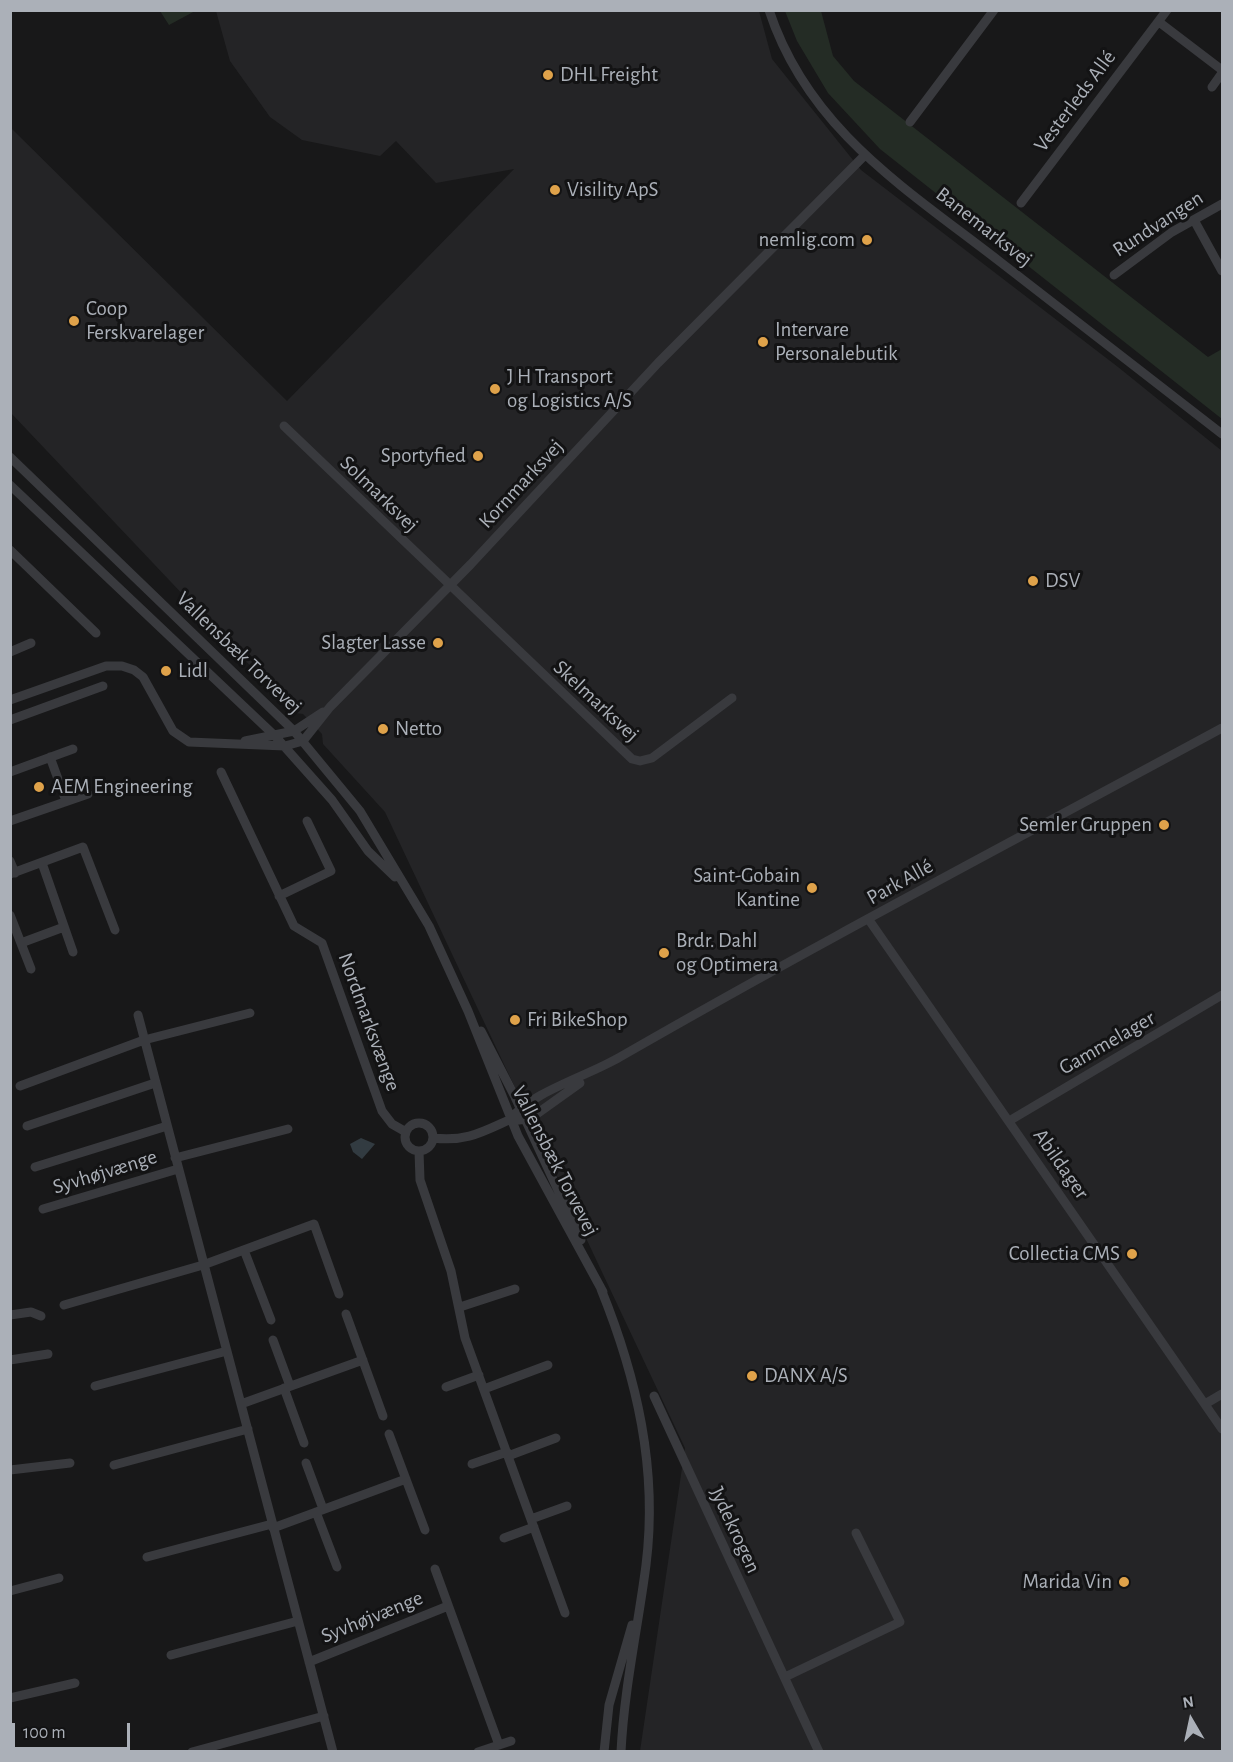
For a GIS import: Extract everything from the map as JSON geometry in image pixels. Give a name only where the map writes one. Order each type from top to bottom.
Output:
[{"type":"street","name":"Banemarksvej","points":[[769,10],[791,62],[811,97],[864,156],[1222,434]]},
{"type":"street","points":[[910,122],[993,10]]},
{"type":"street","name":"Vesterleds Allé","points":[[1021,202],[1167,10]]},
{"type":"street","points":[[1159,22],[1222,72],[1212,87]]},
{"type":"street","name":"Kornmarksvej","points":[[303,741],[330,707],[449,586],[658,363],[864,156]]},
{"type":"street","name":"Rundvangen","points":[[1114,275],[1194,220],[1222,204]]},
{"type":"street","points":[[1194,220],[1222,271]]},
{"type":"street","name":"Solmarksvej","points":[[284,426],[449,586]]},
{"type":"street","name":"Vallensbæk Torvevej","points":[[10,457],[294,731],[360,811],[381,842],[402,883],[429,926],[468,1011],[511,1119],[539,1178],[551,1195],[603,1292]]},
{"type":"street","name":"Vallensbæk Torvevej","points":[[25,471],[11,486],[276,736],[332,800],[368,851],[402,883]]},
{"type":"street","points":[[10,550],[96,633]]},
{"type":"street","name":"Skelmarksvej","points":[[449,586],[632,759],[640,761],[652,758],[732,698]]},
{"type":"street","points":[[10,652],[31,643]]},
{"type":"street","points":[[21,717],[12,700],[106,666],[122,666],[134,670],[143,677],[173,731],[195,744],[285,746],[303,741]]},
{"type":"street","points":[[10,720],[103,686]]},
{"type":"street","name":"Kornmarksvej","points":[[232,744],[294,731],[330,707]]},
{"type":"street","name":"Park Allé","points":[[519,1107],[597,1071],[1222,728]]},
{"type":"street","points":[[10,772],[74,749]]},
{"type":"street","points":[[50,758],[66,801]]},
{"type":"street","name":"Nordmarksvænge","points":[[221,772],[294,926],[322,943],[382,1111],[393,1124],[406,1132]]},
{"type":"street","points":[[10,821],[88,794]]},
{"type":"street","points":[[279,896],[331,871],[307,821]]},
{"type":"street","points":[[10,861],[13,873],[83,848],[115,930]]},
{"type":"street","points":[[42,863],[73,952]]},
{"type":"street","points":[[10,915],[31,969]]},
{"type":"street","name":"Abildager","points":[[869,920],[1222,1429]]},
{"type":"street","points":[[21,943],[64,927]]},
{"type":"street","name":"Gammelager","points":[[1009,1121],[1222,995]]},
{"type":"street","name":"Vallensbæk Torvevej","points":[[468,1011],[495,1055],[603,1292],[625,1351],[645,1442],[649,1504],[642,1594],[621,1752]]},
{"type":"street","points":[[20,1086],[144,1040],[250,1013]]},
{"type":"street","name":"Syvhøjvænge","points":[[138,1015],[333,1752]]},
{"type":"street","name":"Park Allé","points":[[525,1121],[597,1071]]},
{"type":"street","points":[[27,1126],[155,1083]]},
{"type":"street","points":[[511,1119],[519,1107]]},
{"type":"street","points":[[434,1138],[455,1141],[511,1119],[525,1121]]},
{"type":"street","points":[[422,1123],[431,1129],[434,1138],[427,1149],[419,1151],[409,1147],[406,1132],[413,1125],[422,1123]]},
{"type":"street","name":"Syvhøjvænge","points":[[35,1167],[167,1126]]},
{"type":"street","name":"Syvhøjvænge","points":[[175,1158],[288,1129]]},
{"type":"street","points":[[419,1151],[420,1180],[451,1271],[465,1338],[565,1613]]},
{"type":"street","name":"Syvhøjvænge","points":[[43,1209],[178,1168]]},
{"type":"street","points":[[64,1305],[203,1265],[314,1224],[339,1294]]},
{"type":"street","points":[[244,1250],[271,1320]]},
{"type":"street","points":[[460,1307],[515,1289]]},
{"type":"street","points":[[10,1315],[31,1312],[41,1316]]},
{"type":"street","points":[[346,1314],[383,1416]]},
{"type":"street","points":[[273,1340],[304,1443]]},
{"type":"street","points":[[95,1386],[227,1351]]},
{"type":"street","points":[[10,1360],[48,1354]]},
{"type":"street","points":[[241,1404],[363,1360]]},
{"type":"street","points":[[484,1389],[548,1365]]},
{"type":"street","points":[[446,1387],[479,1375]]},
{"type":"street","points":[[1205,1404],[1222,1394]]},
{"type":"street","name":"Jydekrogen","points":[[654,1396],[819,1752]]},
{"type":"street","points":[[114,1465],[248,1429]]},
{"type":"street","points":[[389,1434],[425,1530]]},
{"type":"street","points":[[472,1464],[556,1438]]},
{"type":"street","points":[[10,1470],[70,1463]]},
{"type":"street","points":[[306,1463],[337,1568]]},
{"type":"street","points":[[147,1557],[272,1526],[406,1479]]},
{"type":"street","points":[[504,1538],[567,1506]]},
{"type":"street","points":[[785,1677],[900,1622],[856,1533]]},
{"type":"street","name":"Syvhøjvænge","points":[[435,1569],[499,1745]]},
{"type":"street","points":[[10,1591],[59,1578]]},
{"type":"street","name":"Vallensbæk Torvevej","points":[[604,1752],[609,1706],[642,1594]]},
{"type":"street","name":"Syvhøjvænge","points":[[309,1662],[448,1606]]},
{"type":"street","name":"Syvhøjvænge","points":[[171,1655],[298,1621]]},
{"type":"street","points":[[10,1698],[75,1683]]},
{"type":"street","points":[[609,1706],[610,1752]]},
{"type":"street","points":[[192,1752],[324,1716]]},
{"type":"street","points":[[478,1752],[511,1741]]},
{"type":"shaded area","points":[[160,11],[195,11],[169,25]]},
{"type":"shaded area","points":[[216,11],[759,11],[772,59],[861,170],[1118,367],[1222,451],[1222,1751],[640,1751],[685,1448],[385,812],[323,744],[322,734],[303,714],[295,713],[11,413],[10,127],[287,401],[514,169],[436,183],[396,141],[380,156],[302,140],[270,117],[230,61]]},
{"type":"shaded area","points":[[785,11],[821,11],[833,56],[854,81],[1208,357],[1222,349],[1222,419],[880,149],[828,93],[797,41]]},
{"type":"shaded area","points":[[361,1138],[375,1144],[362,1159],[353,1152],[350,1144]]},
{"type":"place","name":"DHL Freight","points":[[548,75]]},
{"type":"place","name":"Visility ApS","points":[[555,190]]},
{"type":"place","name":"nemlig.com","points":[[867,240]]},
{"type":"place","name":"Coop Ferskvarelager","points":[[74,321]]},
{"type":"place","name":"Intervare Personalebutik","points":[[763,342]]},
{"type":"place","name":"J H Transport og Logistics A/S","points":[[495,389]]},
{"type":"place","name":"Sportyfied","points":[[478,456]]},
{"type":"place","name":"DSV","points":[[1033,581]]},
{"type":"place","name":"Slagter Lasse","points":[[438,643]]},
{"type":"place","name":"Lidl","points":[[166,671]]},
{"type":"place","name":"Netto","points":[[383,729]]},
{"type":"place","name":"AEM Engineering","points":[[39,787]]},
{"type":"place","name":"Semler Gruppen","points":[[1164,825]]},
{"type":"place","name":"Saint-Gobain Kantine","points":[[812,888]]},
{"type":"place","name":"Brdr. Dahl og Optimera","points":[[664,953]]},
{"type":"place","name":"Fri BikeShop","points":[[515,1020]]},
{"type":"place","name":"Collectia CMS","points":[[1132,1254]]},
{"type":"place","name":"DANX A/S","points":[[752,1376]]},
{"type":"place","name":"Marida Vin","points":[[1124,1582]]}]
